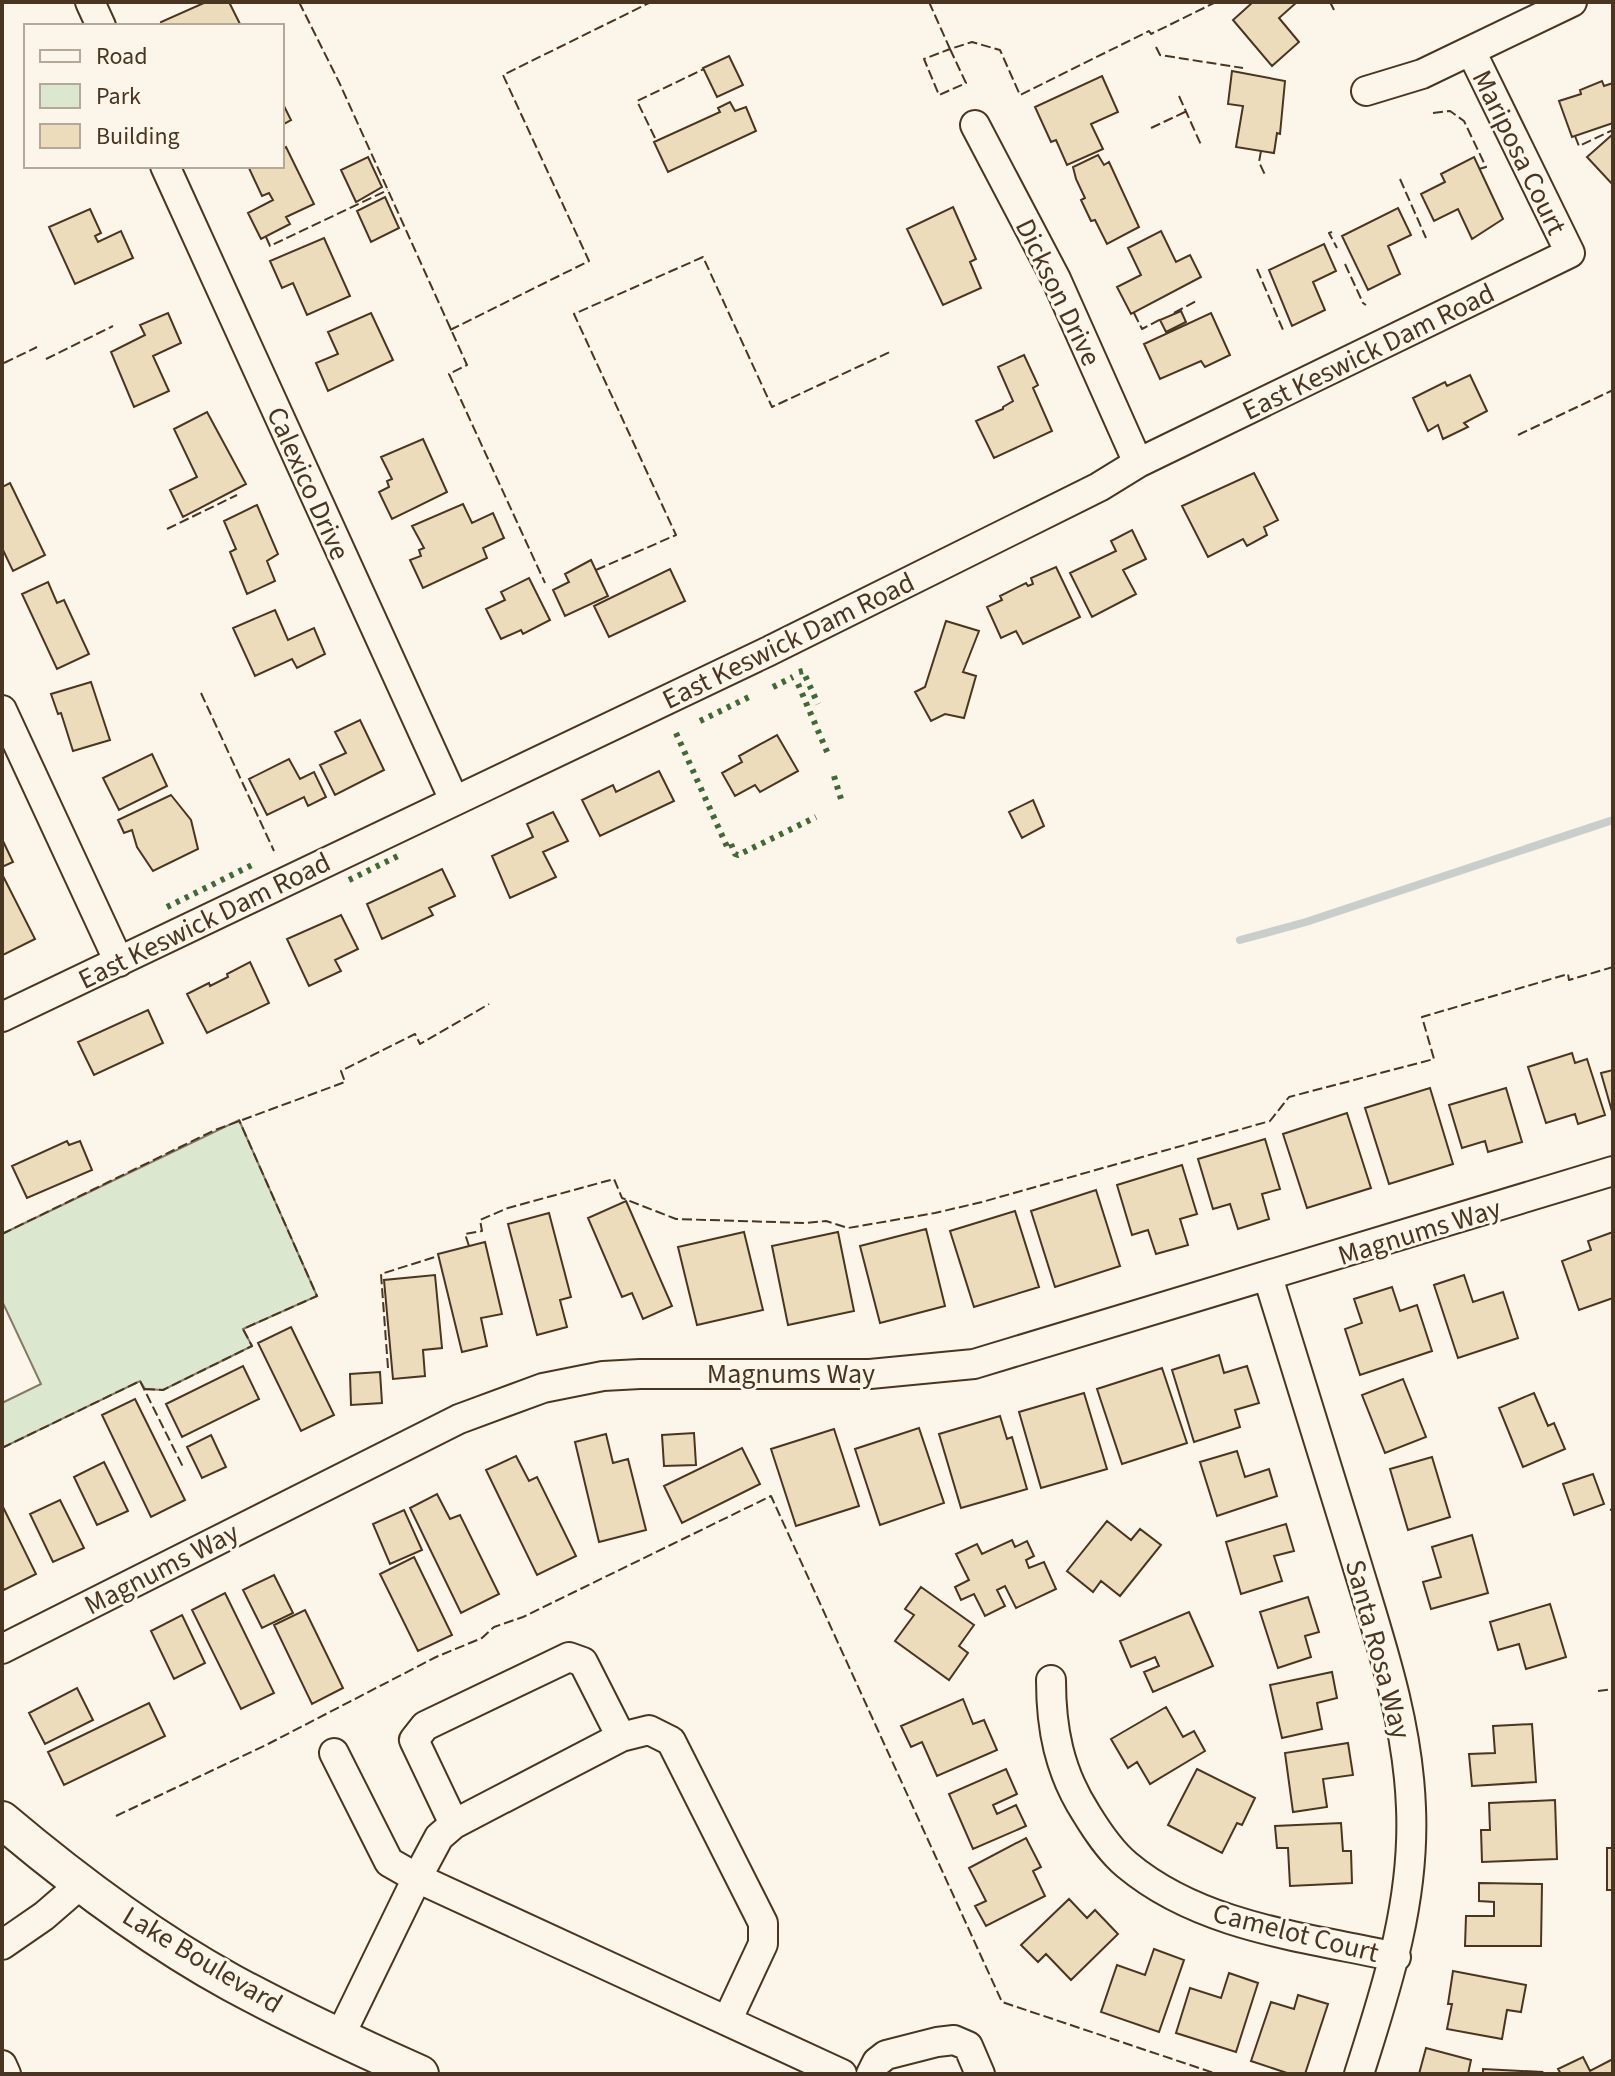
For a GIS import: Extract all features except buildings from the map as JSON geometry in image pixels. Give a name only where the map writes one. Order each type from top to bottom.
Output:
[{"type":"main road","name":"Lake Boulevard","points":[[2,1820],[81,1884],[154,1935],[232,1982],[420,2074]]},
{"type":"street","points":[[90,2],[100,24]]},
{"type":"street","name":"Mariposa Court","points":[[1366,91],[1422,74],[1572,2]]},
{"type":"street","name":"Mariposa Court","points":[[1471,51],[1570,253]]},
{"type":"street","name":"Dickson Drive","points":[[975,125],[1056,279],[1138,463]]},
{"type":"street","name":"Calexico Drive","points":[[166,168],[454,800]]},
{"type":"street","name":"East Keswick Dam Road","points":[[2,1017],[795,638],[1099,487],[1138,463],[1570,253]]},
{"type":"street","points":[[2,710],[119,962]]},
{"type":"street","name":"Magnums Way","points":[[2,1649],[459,1419],[543,1388],[603,1376],[640,1374],[870,1374],[950,1368],[1054,1342],[1613,1171]]},
{"type":"street","name":"Santa Rosa Way","points":[[1268,1277],[1393,1684],[1412,1810],[1405,1903],[1396,1957],[1359,2074]]},
{"type":"street","points":[[454,1824],[414,1740],[425,1726],[569,1657],[583,1662],[621,1737]]},
{"type":"street","name":"Camelot Court","points":[[1051,1680],[1051,1720],[1061,1763],[1080,1805],[1126,1865],[1183,1901],[1233,1921],[1396,1957]]},
{"type":"street","points":[[340,2036],[439,1837],[454,1824],[621,1737],[649,1730],[671,1741],[763,1923],[763,1944],[727,2021]]},
{"type":"street","points":[[334,1753],[389,1862],[417,1878],[842,2074]]},
{"type":"street","points":[[2,1945],[44,1916],[81,1884]]},
{"type":"street","points":[[871,2074],[877,2062],[886,2055],[954,2040],[968,2046],[980,2074]]},
{"type":"street","points":[[2,2065],[6,2074]]},
{"type":"green space","points":[[239,1120],[317,1296],[243,1329],[252,1346],[163,1390],[145,1389],[140,1381],[2,1448],[2,1403],[41,1384],[2,1301],[2,1234]]},
{"type":"waterway","points":[[1240,940],[1306,922],[1613,820]]},
{"type":"hedge","points":[[799,672],[803,671],[818,704]]},
{"type":"hedge","points":[[773,687],[793,677]]},
{"type":"hedge","points":[[798,684],[828,754]]},
{"type":"hedge","points":[[700,721],[749,697]]},
{"type":"hedge","points":[[676,733],[729,851]]},
{"type":"hedge","points":[[834,776],[841,799]]},
{"type":"hedge","points":[[731,844],[738,855],[816,817]]},
{"type":"hedge","points":[[349,880],[400,855]]},
{"type":"hedge","points":[[167,907],[252,865]]},
{"type":"fence","points":[[299,2],[339,82],[467,365],[449,374],[545,583]]},
{"type":"fence","points":[[450,330],[589,261],[503,75],[651,2]]},
{"type":"fence","points":[[929,2],[950,49],[972,42],[1000,50],[1020,95],[1149,31],[1151,34],[1216,2]]},
{"type":"fence","points":[[1330,2],[1334,10]]},
{"type":"fence","points":[[1156,47],[1160,55],[1243,68]]},
{"type":"fence","points":[[950,49],[966,83],[939,95],[924,59],[950,49]]},
{"type":"fence","points":[[655,138],[637,101],[704,69]]},
{"type":"fence","points":[[1179,96],[1202,147]]},
{"type":"fence","points":[[1151,128],[1187,111]]},
{"type":"fence","points":[[1433,113],[1450,111],[1464,121],[1486,167],[1479,169]]},
{"type":"fence","points":[[1575,136],[1579,146],[1613,130]]},
{"type":"fence","points":[[1261,151],[1259,162],[1266,177]]},
{"type":"fence","points":[[1400,179],[1426,238]]},
{"type":"fence","points":[[266,237],[270,246],[388,190]]},
{"type":"fence","points":[[1332,232],[1329,233],[1337,248]]},
{"type":"fence","points":[[596,570],[676,535],[574,314],[703,257],[772,407],[892,351]]},
{"type":"fence","points":[[1345,264],[1366,305]]},
{"type":"fence","points":[[1257,269],[1283,330]]},
{"type":"fence","points":[[1174,313],[1198,300]]},
{"type":"fence","points":[[1134,313],[1142,329],[1163,318]]},
{"type":"fence","points":[[46,359],[113,326]]},
{"type":"fence","points":[[4,363],[37,347]]},
{"type":"fence","points":[[1518,435],[1613,390]]},
{"type":"fence","points":[[167,529],[237,495]]},
{"type":"fence","points":[[201,693],[274,851]]},
{"type":"fence","points":[[469,1246],[465,1234],[482,1231],[480,1220],[508,1208],[614,1179],[622,1198],[676,1219],[826,1221],[848,1228],[982,1202],[1270,1121],[1289,1097],[1434,1059],[1422,1017],[1568,974],[1569,980],[1613,967]]},
{"type":"fence","points":[[2,1234],[215,1130],[345,1082],[341,1071],[415,1034],[420,1044],[489,1004]]},
{"type":"fence","points":[[145,1389],[163,1390],[252,1346],[243,1329],[317,1296],[239,1120]]},
{"type":"fence","points":[[388,1368],[381,1274],[438,1256]]},
{"type":"fence","points":[[2,1448],[140,1381],[184,1469]]},
{"type":"fence","points":[[116,1816],[268,1744],[436,1657],[482,1638],[494,1627],[523,1617],[771,1496],[1002,2002],[1217,2074]]},
{"type":"fence","points":[[1598,1691],[1613,1689]]}]
